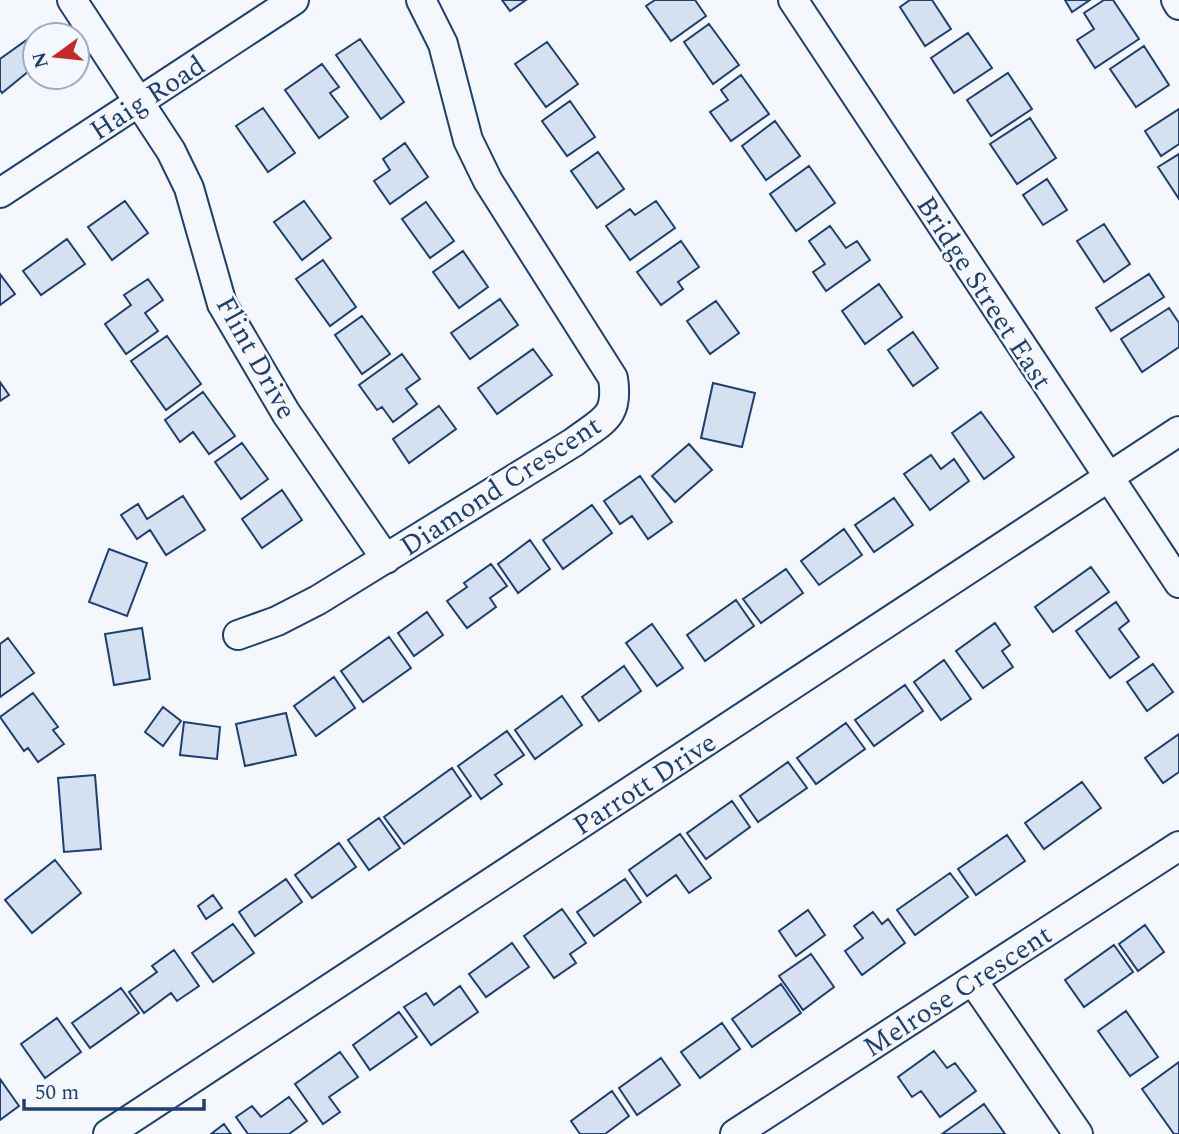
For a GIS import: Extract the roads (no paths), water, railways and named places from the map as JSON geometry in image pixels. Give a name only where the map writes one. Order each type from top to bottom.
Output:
[{"type":"street","name":"Flint Drive","points":[[72,0],[171,150],[189,188],[222,304],[286,413],[386,559]]},
{"type":"street","name":"Haig Road","points":[[0,193],[294,0]]},
{"type":"street","name":"Diamond Crescent","points":[[238,635],[298,611],[574,442],[611,414],[616,397],[613,378],[488,181],[468,140],[443,44],[421,0]]},
{"type":"street","name":"Bridge Street East","points":[[793,0],[1179,583]]},
{"type":"street","points":[[1176,0],[1179,5]]},
{"type":"street","name":"Parrott Drive","points":[[108,1134],[1179,431]]},
{"type":"street","name":"Melrose Crescent","points":[[735,1134],[1179,846]]},
{"type":"street","points":[[973,981],[1078,1134]]}]
